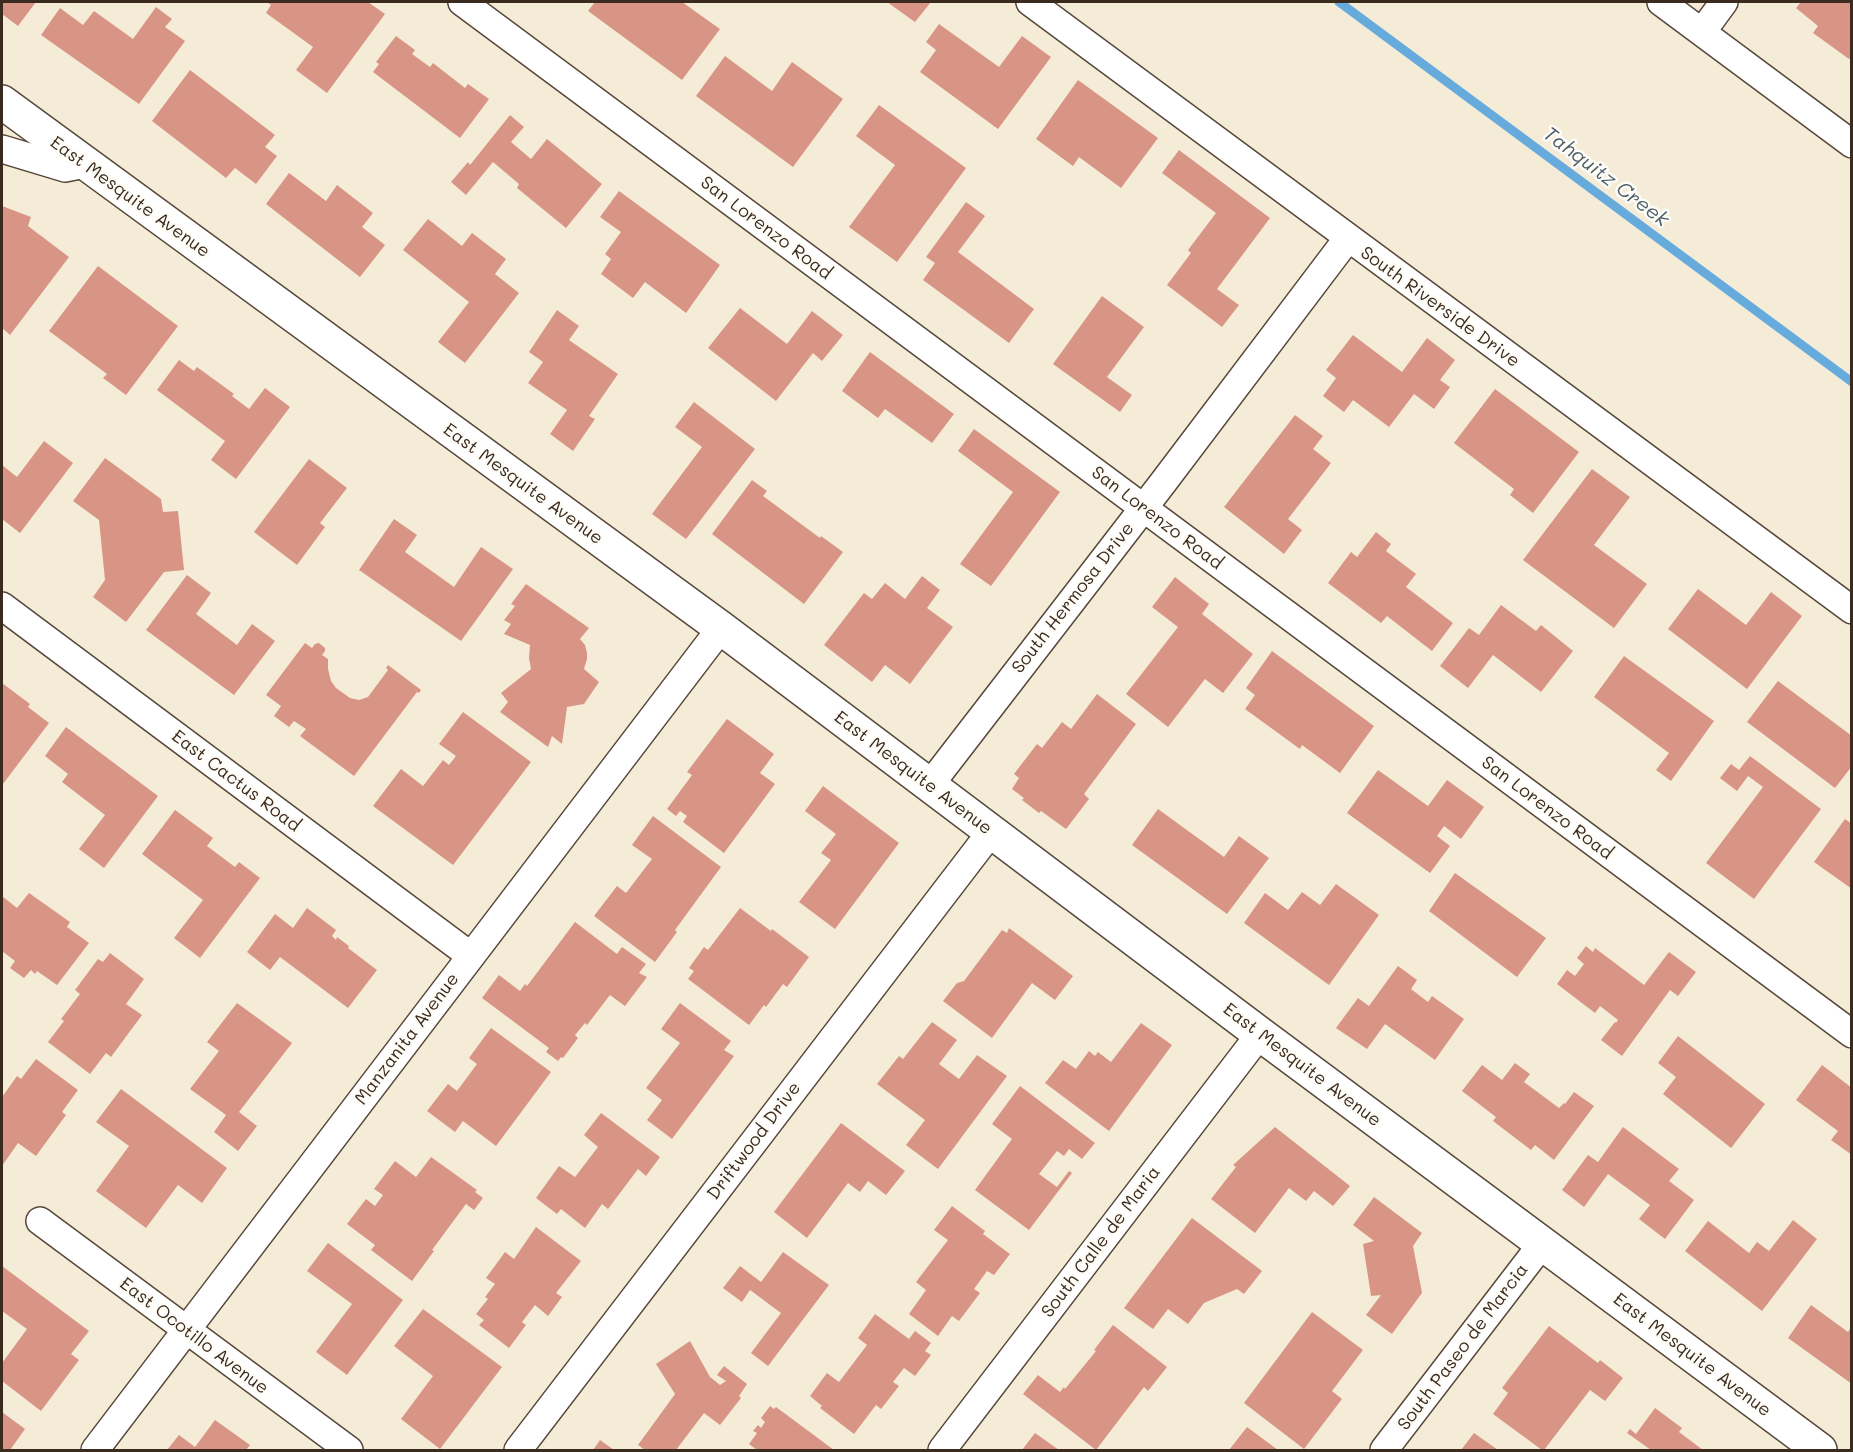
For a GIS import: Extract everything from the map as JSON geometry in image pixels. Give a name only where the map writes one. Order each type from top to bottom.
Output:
[{"type":"street","name":"San Lorenzo Road","points":[[462,2],[1851,1034]]},
{"type":"street","name":"South Riverside Drive","points":[[1030,2],[1851,610]]},
{"type":"street","points":[[1661,2],[1851,144]]},
{"type":"street","points":[[1702,32],[1724,2]]},
{"type":"street","name":"East Mesquite Avenue","points":[[2,102],[721,628],[928,786],[1820,1450]]},
{"type":"street","points":[[2,149],[65,168],[85,164]]},
{"type":"street","name":"South Hermosa Drive","points":[[928,786],[1348,238]]},
{"type":"street","name":"East Cactus Road","points":[[2,606],[471,956]]},
{"type":"street","name":"Manzanita Avenue","points":[[95,1450],[721,628]]},
{"type":"street","name":"Driftwood Drive","points":[[518,1450],[991,832]]},
{"type":"street","name":"South Calle de Maria","points":[[942,1450],[1260,1034]]},
{"type":"street","name":"East Ocotillo Avenue","points":[[40,1221],[349,1450]]},
{"type":"street","name":"South Paseo de Marcia","points":[[1384,1450],[1542,1244]]},
{"type":"building","points":[[2,2],[36,2],[18,26],[2,14]]},
{"type":"building","points":[[267,2],[368,2],[385,14],[327,93],[296,70],[313,47],[266,13],[271,5]]},
{"type":"building","points":[[595,2],[682,2],[720,29],[682,80],[588,11]]},
{"type":"building","points":[[887,2],[931,2],[915,22]]},
{"type":"building","points":[[1801,2],[1852,2],[1852,56],[1849,59],[1813,33],[1818,26],[1796,8]]},
{"type":"building","points":[[156,7],[172,19],[165,27],[185,41],[139,104],[41,35],[60,8],[83,25],[94,11],[133,39]]},
{"type":"building","points":[[939,24],[999,67],[1022,36],[1051,57],[998,129],[920,72],[936,50],[926,42]]},
{"type":"building","points":[[396,36],[415,50],[412,54],[430,67],[433,63],[465,88],[468,84],[489,99],[460,138],[373,72],[379,64],[376,62]]},
{"type":"building","points":[[725,56],[772,91],[792,62],[843,99],[793,167],[696,96]]},
{"type":"building","points":[[190,70],[275,135],[265,147],[277,156],[256,184],[235,168],[226,178],[152,121]]},
{"type":"building","points":[[1078,80],[1158,138],[1121,188],[1079,157],[1073,166],[1036,139]]},
{"type":"building","points":[[879,105],[966,168],[897,262],[849,227],[895,165],[856,136]]},
{"type":"building","points":[[510,115],[524,127],[511,142],[531,159],[547,139],[602,184],[566,228],[517,188],[519,184],[493,162],[466,195],[451,182],[468,162],[470,165]]},
{"type":"building","points":[[1179,150],[1270,218],[1217,289],[1239,305],[1222,327],[1167,285],[1191,253],[1188,250],[1216,213],[1162,173]]},
{"type":"building","points":[[289,173],[326,201],[337,185],[373,213],[362,227],[385,245],[360,277],[266,204]]},
{"type":"building","points":[[619,191],[720,265],[686,313],[645,282],[633,298],[601,274],[611,259],[605,254],[621,232],[600,217]]},
{"type":"building","points":[[966,202],[985,216],[958,252],[1034,309],[1009,343],[923,280],[935,263],[926,257]]},
{"type":"building","points":[[2,206],[31,217],[28,226],[69,257],[10,335],[2,328]]},
{"type":"building","points":[[428,219],[462,246],[472,233],[506,259],[495,274],[519,293],[465,363],[438,342],[469,302],[403,250]]},
{"type":"building","points":[[98,266],[178,326],[126,395],[103,378],[107,374],[49,331]]},
{"type":"building","points":[[1102,296],[1144,327],[1107,377],[1132,395],[1120,412],[1053,364]]},
{"type":"building","points":[[740,308],[787,344],[812,311],[843,335],[822,361],[813,353],[776,401],[708,348]]},
{"type":"building","points":[[557,310],[579,326],[569,340],[618,374],[589,416],[595,419],[573,451],[550,434],[567,410],[528,383],[543,362],[529,352]]},
{"type":"building","points":[[1353,335],[1402,372],[1427,338],[1455,360],[1440,380],[1450,387],[1434,409],[1414,394],[1389,427],[1353,400],[1344,412],[1323,396],[1336,378],[1326,370]]},
{"type":"building","points":[[870,352],[954,414],[932,443],[885,409],[878,418],[842,391]]},
{"type":"building","points":[[179,360],[194,371],[197,367],[234,394],[232,396],[249,409],[265,388],[290,407],[236,479],[211,460],[225,441],[157,390]]},
{"type":"building","points":[[1495,389],[1579,452],[1533,513],[1510,495],[1514,489],[1454,443]]},
{"type":"building","points":[[694,402],[755,449],[686,539],[652,514],[702,447],[675,427]]},
{"type":"building","points":[[1295,415],[1323,436],[1313,449],[1331,463],[1288,519],[1302,530],[1284,554],[1224,507]]},
{"type":"building","points":[[974,429],[1060,492],[991,586],[960,564],[1013,492],[958,451]]},
{"type":"building","points":[[44,441],[73,463],[20,533],[2,519],[2,465],[17,477]]},
{"type":"building","points":[[105,458],[161,499],[163,512],[178,511],[184,570],[164,572],[126,622],[93,597],[105,580],[99,520],[73,501]]},
{"type":"building","points":[[309,459],[347,488],[320,523],[325,527],[297,565],[254,532]]},
{"type":"building","points":[[1592,469],[1630,497],[1594,545],[1647,584],[1614,628],[1523,560]]},
{"type":"building","points":[[752,480],[767,491],[763,496],[843,552],[804,604],[712,534]]},
{"type":"building","points":[[394,519],[417,535],[405,552],[454,587],[481,547],[513,569],[461,641],[359,570]]},
{"type":"building","points":[[1376,532],[1391,544],[1386,551],[1416,574],[1406,587],[1453,623],[1432,651],[1387,616],[1381,623],[1328,583],[1351,552],[1357,557]]},
{"type":"building","points":[[187,575],[211,593],[196,614],[237,645],[252,624],[275,641],[234,695],[146,630]]},
{"type":"building","points":[[922,576],[940,590],[927,608],[953,627],[910,684],[885,665],[872,682],[824,645],[864,593],[872,599],[885,583],[905,599]]},
{"type":"building","points":[[1175,577],[1209,604],[1202,614],[1253,654],[1223,693],[1205,679],[1168,727],[1126,694],[1178,627],[1152,607]]},
{"type":"building","points":[[526,584],[589,628],[580,639],[587,653],[584,669],[599,682],[584,704],[567,707],[562,744],[552,736],[548,747],[500,712],[508,702],[501,693],[531,669],[530,645],[504,634],[511,624],[504,620],[515,606],[511,604]]},
{"type":"building","points":[[1698,589],[1746,625],[1771,592],[1802,616],[1747,689],[1668,629]]},
{"type":"building","points":[[1501,605],[1536,631],[1541,625],[1573,651],[1541,692],[1493,655],[1468,688],[1440,666],[1469,628],[1479,635]]},
{"type":"building","points":[[305,643],[312,648],[319,643],[325,648],[322,655],[328,659],[331,681],[336,688],[350,698],[359,700],[368,697],[388,670],[386,668],[388,665],[421,690],[417,692],[354,776],[300,736],[306,729],[294,721],[289,727],[274,716],[281,706],[266,695]]},
{"type":"building","points":[[1272,651],[1374,726],[1340,773],[1302,745],[1300,749],[1245,709],[1255,695],[1246,688]]},
{"type":"building","points":[[1624,656],[1714,721],[1671,781],[1656,770],[1669,753],[1594,697]]},
{"type":"building","points":[[1778,681],[1852,736],[1852,766],[1835,788],[1747,722]]},
{"type":"building","points":[[2,683],[30,704],[28,707],[49,723],[3,784],[2,783]]},
{"type":"building","points":[[1097,694],[1136,724],[1084,794],[1089,799],[1066,829],[1022,800],[1024,798],[1012,789],[1019,778],[1014,774],[1037,744],[1042,748],[1062,722],[1071,729]]},
{"type":"building","points":[[463,712],[531,762],[453,865],[373,806],[401,769],[423,786],[443,760],[449,765],[456,756],[439,744]]},
{"type":"building","points":[[727,719],[774,754],[760,773],[775,784],[724,853],[683,822],[687,816],[680,811],[676,816],[667,809],[692,775],[687,772]]},
{"type":"building","points":[[66,727],[158,796],[104,868],[79,849],[105,815],[62,782],[68,774],[45,756]]},
{"type":"building","points":[[1750,756],[1821,809],[1754,899],[1706,863],[1763,787],[1748,776],[1737,791],[1720,778],[1731,764],[1739,770]]},
{"type":"building","points":[[1378,770],[1428,806],[1447,780],[1484,807],[1461,839],[1444,826],[1437,836],[1450,846],[1430,873],[1347,813]]},
{"type":"building","points":[[823,786],[899,843],[835,929],[799,902],[831,860],[821,853],[836,834],[805,811]]},
{"type":"building","points":[[1158,809],[1224,857],[1239,836],[1269,858],[1227,914],[1132,845]]},
{"type":"building","points":[[175,810],[213,838],[207,846],[235,867],[239,862],[260,878],[200,958],[174,938],[203,900],[142,854]]},
{"type":"building","points":[[653,816],[721,867],[675,930],[677,932],[655,962],[594,916],[617,886],[626,893],[652,859],[632,845]]},
{"type":"building","points":[[1845,819],[1852,824],[1852,889],[1814,862]]},
{"type":"building","points":[[1455,873],[1546,938],[1517,977],[1429,911]]},
{"type":"building","points":[[1336,884],[1379,915],[1329,985],[1244,923],[1265,893],[1288,910],[1302,892],[1320,905]]},
{"type":"building","points":[[29,893],[70,922],[67,927],[89,943],[57,985],[37,971],[35,974],[31,970],[24,978],[10,968],[15,961],[2,951],[2,896],[17,908]]},
{"type":"building","points":[[307,908],[336,930],[332,936],[336,940],[337,937],[377,970],[348,1008],[280,957],[270,970],[247,952],[275,914],[293,928]]},
{"type":"building","points":[[740,908],[809,957],[787,987],[783,984],[749,1025],[688,979],[694,971],[689,968],[704,947],[708,950]]},
{"type":"building","points":[[575,922],[617,954],[622,947],[646,964],[639,973],[647,977],[625,1006],[610,995],[587,1025],[585,1023],[575,1035],[578,1038],[563,1058],[561,1057],[558,1061],[546,1052],[549,1048],[482,998],[499,975],[520,991],[525,984],[527,986]]},
{"type":"building","points":[[1009,928],[1073,976],[1055,1000],[1032,983],[992,1038],[943,1001],[957,983],[964,981],[1002,930],[1007,933]]},
{"type":"building","points":[[1586,946],[1593,952],[1595,948],[1644,985],[1669,952],[1696,972],[1678,996],[1670,990],[1622,1056],[1601,1040],[1618,1020],[1600,1006],[1595,1013],[1557,984],[1567,970],[1575,976],[1584,964],[1577,958]]},
{"type":"building","points":[[110,953],[144,979],[126,1004],[142,1015],[111,1057],[106,1053],[90,1074],[48,1042],[64,1021],[61,1019],[80,994],[75,990],[98,959],[103,962]]},
{"type":"building","points":[[1398,966],[1417,980],[1411,989],[1428,1002],[1432,996],[1464,1019],[1435,1060],[1385,1024],[1367,1049],[1336,1028],[1358,998],[1369,1006]]},
{"type":"building","points":[[237,1003],[292,1043],[239,1112],[257,1126],[238,1151],[214,1132],[226,1115],[190,1089],[219,1051],[207,1042]]},
{"type":"building","points":[[680,1003],[731,1041],[724,1050],[734,1056],[672,1139],[647,1120],[662,1100],[646,1088],[680,1043],[661,1029]]},
{"type":"building","points":[[932,1022],[957,1040],[939,1064],[959,1079],[977,1055],[1007,1076],[938,1169],[906,1145],[925,1120],[877,1084],[899,1056],[903,1059]]},
{"type":"building","points":[[1141,1023],[1172,1045],[1109,1131],[1045,1083],[1063,1060],[1076,1069],[1089,1051],[1095,1056],[1098,1052],[1111,1062]]},
{"type":"building","points":[[491,1028],[551,1072],[496,1146],[463,1121],[455,1132],[427,1111],[448,1084],[457,1091],[477,1064],[469,1058]]},
{"type":"building","points":[[1678,1036],[1765,1104],[1731,1148],[1663,1094],[1676,1077],[1658,1063]]},
{"type":"building","points":[[36,1059],[78,1090],[62,1112],[66,1115],[36,1156],[18,1143],[2,1166],[2,1097],[17,1076],[21,1079]]},
{"type":"building","points":[[1515,1063],[1530,1074],[1524,1082],[1559,1108],[1574,1092],[1594,1106],[1554,1160],[1535,1145],[1531,1150],[1493,1121],[1496,1117],[1462,1091],[1482,1065],[1502,1080]]},
{"type":"building","points":[[1822,1065],[1852,1088],[1852,1155],[1831,1140],[1838,1131],[1796,1100]]},
{"type":"building","points":[[1020,1086],[1095,1143],[1082,1159],[1069,1149],[1064,1156],[1057,1151],[1039,1174],[1057,1187],[1069,1171],[1072,1173],[1029,1230],[975,1190],[1012,1139],[992,1124]]},
{"type":"building","points":[[121,1089],[227,1168],[202,1203],[178,1185],[146,1228],[96,1191],[129,1146],[96,1122]]},
{"type":"building","points":[[601,1113],[660,1157],[646,1176],[638,1169],[608,1209],[602,1204],[585,1228],[561,1209],[557,1214],[536,1198],[559,1166],[575,1177],[598,1147],[584,1135]]},
{"type":"building","points":[[841,1123],[905,1171],[886,1195],[868,1181],[860,1192],[848,1183],[807,1238],[774,1212]]},
{"type":"building","points":[[1275,1127],[1350,1186],[1333,1206],[1314,1191],[1306,1201],[1289,1188],[1255,1233],[1211,1199],[1236,1167],[1233,1165]]},
{"type":"building","points":[[1623,1127],[1679,1169],[1669,1181],[1694,1200],[1665,1239],[1639,1219],[1650,1205],[1608,1174],[1584,1207],[1562,1190],[1588,1155],[1598,1162]]},
{"type":"building","points":[[431,1157],[477,1190],[475,1192],[483,1198],[474,1210],[466,1204],[412,1281],[371,1250],[375,1245],[347,1224],[366,1199],[375,1206],[383,1195],[374,1189],[395,1161],[416,1177]]},
{"type":"building","points":[[1374,1197],[1422,1233],[1413,1246],[1422,1293],[1392,1334],[1366,1315],[1381,1295],[1371,1296],[1363,1244],[1374,1241],[1353,1225]]},
{"type":"building","points":[[952,1206],[985,1231],[983,1234],[1010,1254],[994,1275],[987,1271],[974,1289],[980,1293],[959,1321],[952,1316],[938,1336],[909,1314],[926,1290],[916,1282],[948,1240],[934,1230]]},
{"type":"building","points":[[1192,1218],[1262,1271],[1244,1294],[1237,1289],[1204,1303],[1188,1324],[1168,1309],[1153,1329],[1124,1308]]},
{"type":"building","points":[[1793,1220],[1817,1239],[1762,1311],[1685,1251],[1708,1221],[1749,1253],[1757,1242],[1769,1251]]},
{"type":"building","points":[[536,1227],[581,1261],[556,1293],[562,1297],[548,1316],[535,1305],[522,1322],[526,1325],[509,1348],[479,1325],[484,1320],[476,1314],[488,1299],[485,1297],[495,1284],[486,1278],[505,1252],[514,1259]]},
{"type":"building","points":[[328,1243],[403,1300],[347,1375],[316,1352],[352,1304],[307,1271]]},
{"type":"building","points":[[783,1252],[829,1285],[768,1366],[751,1353],[781,1313],[750,1290],[742,1302],[723,1288],[740,1266],[761,1282]]},
{"type":"building","points":[[2,1266],[89,1331],[71,1354],[79,1360],[41,1411],[2,1381],[2,1363],[27,1329],[2,1311]]},
{"type":"building","points":[[1811,1305],[1848,1332],[1852,1326],[1852,1384],[1788,1338]]},
{"type":"building","points":[[423,1309],[502,1367],[440,1449],[401,1419],[433,1376],[394,1346]]},
{"type":"building","points":[[1312,1312],[1363,1350],[1332,1391],[1342,1399],[1304,1449],[1244,1403]]},
{"type":"building","points":[[875,1314],[909,1339],[915,1331],[931,1343],[925,1351],[931,1355],[915,1376],[904,1368],[893,1382],[899,1386],[881,1409],[876,1405],[854,1434],[820,1408],[822,1406],[810,1396],[827,1373],[839,1382],[867,1345],[858,1338]]},
{"type":"building","points":[[1113,1325],[1167,1367],[1148,1391],[1144,1387],[1096,1450],[1023,1394],[1038,1375],[1060,1392],[1064,1387],[1065,1389],[1096,1351],[1094,1350]]},
{"type":"building","points":[[1549,1326],[1598,1363],[1600,1360],[1623,1378],[1605,1401],[1590,1390],[1542,1450],[1493,1414],[1508,1393],[1502,1388]]},
{"type":"building","points":[[690,1341],[710,1377],[720,1385],[726,1381],[717,1375],[724,1366],[747,1384],[739,1396],[741,1398],[720,1425],[704,1413],[676,1450],[645,1450],[638,1445],[675,1394],[656,1364]]},
{"type":"building","points":[[770,1406],[774,1409],[776,1407],[834,1450],[757,1450],[749,1444],[757,1433],[753,1431],[758,1425],[761,1428],[765,1422],[761,1418]]},
{"type":"building","points":[[1655,1408],[1682,1428],[1679,1432],[1703,1450],[1651,1450],[1627,1433],[1630,1429],[1636,1434]]},
{"type":"building","points":[[2,1412],[25,1429],[10,1450],[2,1450]]},
{"type":"building","points":[[215,1420],[250,1445],[246,1450],[167,1450],[179,1435],[195,1447]]},
{"type":"building","points":[[1247,1427],[1278,1450],[1229,1450]]},
{"type":"building","points":[[1035,1433],[1059,1450],[1022,1450]]},
{"type":"building","points":[[1474,1433],[1498,1450],[1461,1450]]},
{"type":"building","points":[[600,1440],[614,1450],[593,1450]]},
{"type":"waterway","name":"Tahquitz Creek","points":[[1339,2],[1852,382]]}]
